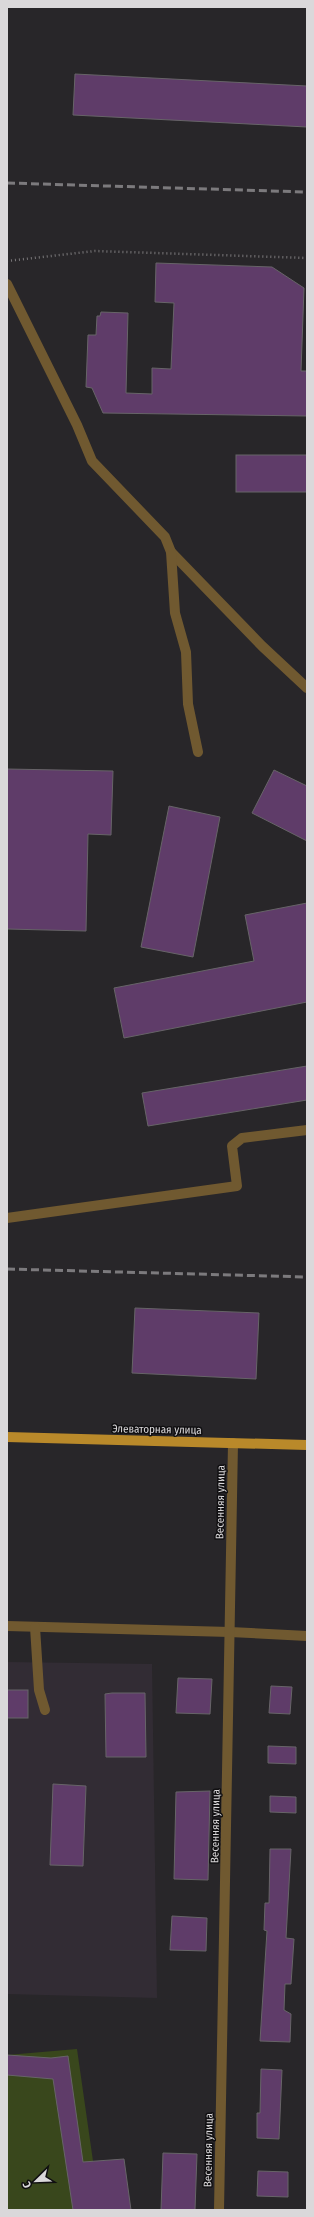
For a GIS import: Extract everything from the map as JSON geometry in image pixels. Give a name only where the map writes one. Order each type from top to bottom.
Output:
[{"type":"main road","name":"Элеваторная улица","points":[[7,1437],[307,1445]]},
{"type":"street","points":[[7,284],[77,424],[92,461],[165,538],[171,552],[175,613],[186,652],[188,704],[198,752]]},
{"type":"street","points":[[171,552],[262,646],[307,688]]},
{"type":"street","points":[[7,1218],[237,1186],[232,1146],[242,1138],[307,1130]]},
{"type":"street","name":"Весенняя улица","points":[[219,2210],[233,1443]]},
{"type":"street","points":[[7,1626],[230,1632],[307,1636]]},
{"type":"street","points":[[35,1627],[39,1690],[45,1710]]},
{"type":"path","points":[[7,261],[95,250],[307,258]]},
{"type":"shaded area","points":[[7,1662],[152,1664],[157,1998],[7,1994]]},
{"type":"green space","points":[[77,2049],[100,2210],[7,2210],[7,2055]]},
{"type":"building","points":[[75,74],[307,86],[307,127],[73,115]]},
{"type":"building","points":[[156,263],[272,267],[304,288],[301,371],[307,371],[307,416],[103,413],[92,388],[86,387],[88,335],[96,335],[97,316],[100,316],[101,312],[128,313],[126,393],[152,394],[152,368],[171,369],[174,303],[155,302]]},
{"type":"building","points":[[236,455],[307,455],[307,492],[236,492]]},
{"type":"building","points":[[7,769],[113,771],[111,835],[88,834],[86,931],[7,929]]},
{"type":"building","points":[[274,770],[307,786],[307,841],[252,813]]},
{"type":"building","points":[[169,806],[220,817],[193,957],[141,947]]},
{"type":"building","points":[[307,903],[307,1002],[124,1038],[114,988],[254,961],[245,915]]},
{"type":"building","points":[[307,1066],[307,1100],[148,1126],[142,1093]]},
{"type":"building","points":[[135,1308],[259,1313],[256,1379],[132,1373]]},
{"type":"building","points":[[178,1678],[212,1679],[210,1714],[176,1713]]},
{"type":"building","points":[[271,1686],[292,1687],[290,1714],[269,1713]]},
{"type":"building","points":[[7,1690],[28,1690],[28,1718],[7,1718]]},
{"type":"building","points":[[145,1693],[146,1757],[106,1757],[105,1694]]},
{"type":"building","points":[[268,1746],[296,1747],[296,1764],[268,1763]]},
{"type":"building","points":[[53,1784],[86,1786],[83,1866],[50,1865]]},
{"type":"building","points":[[210,1791],[208,1880],[174,1879],[176,1792]]},
{"type":"building","points":[[270,1796],[296,1797],[296,1813],[270,1812]]},
{"type":"building","points":[[270,1849],[291,1849],[286,1938],[294,1939],[291,1984],[285,1984],[284,2010],[291,2014],[290,2042],[260,2041],[267,1931],[264,1930],[265,1903],[269,1903]]},
{"type":"building","points":[[172,1916],[207,1918],[206,1951],[170,1950]]},
{"type":"building","points":[[7,2055],[51,2058],[68,2056],[83,2162],[124,2159],[131,2210],[73,2210],[53,2079],[7,2075]]},
{"type":"building","points":[[261,2069],[282,2070],[279,2139],[257,2138],[257,2113],[260,2113]]},
{"type":"building","points":[[163,2153],[197,2154],[195,2210],[161,2210]]},
{"type":"building","points":[[258,2171],[288,2172],[288,2197],[257,2196]]},
{"type":"railway","points":[[7,183],[307,192]]},
{"type":"railway","points":[[7,1269],[307,1277]]}]
